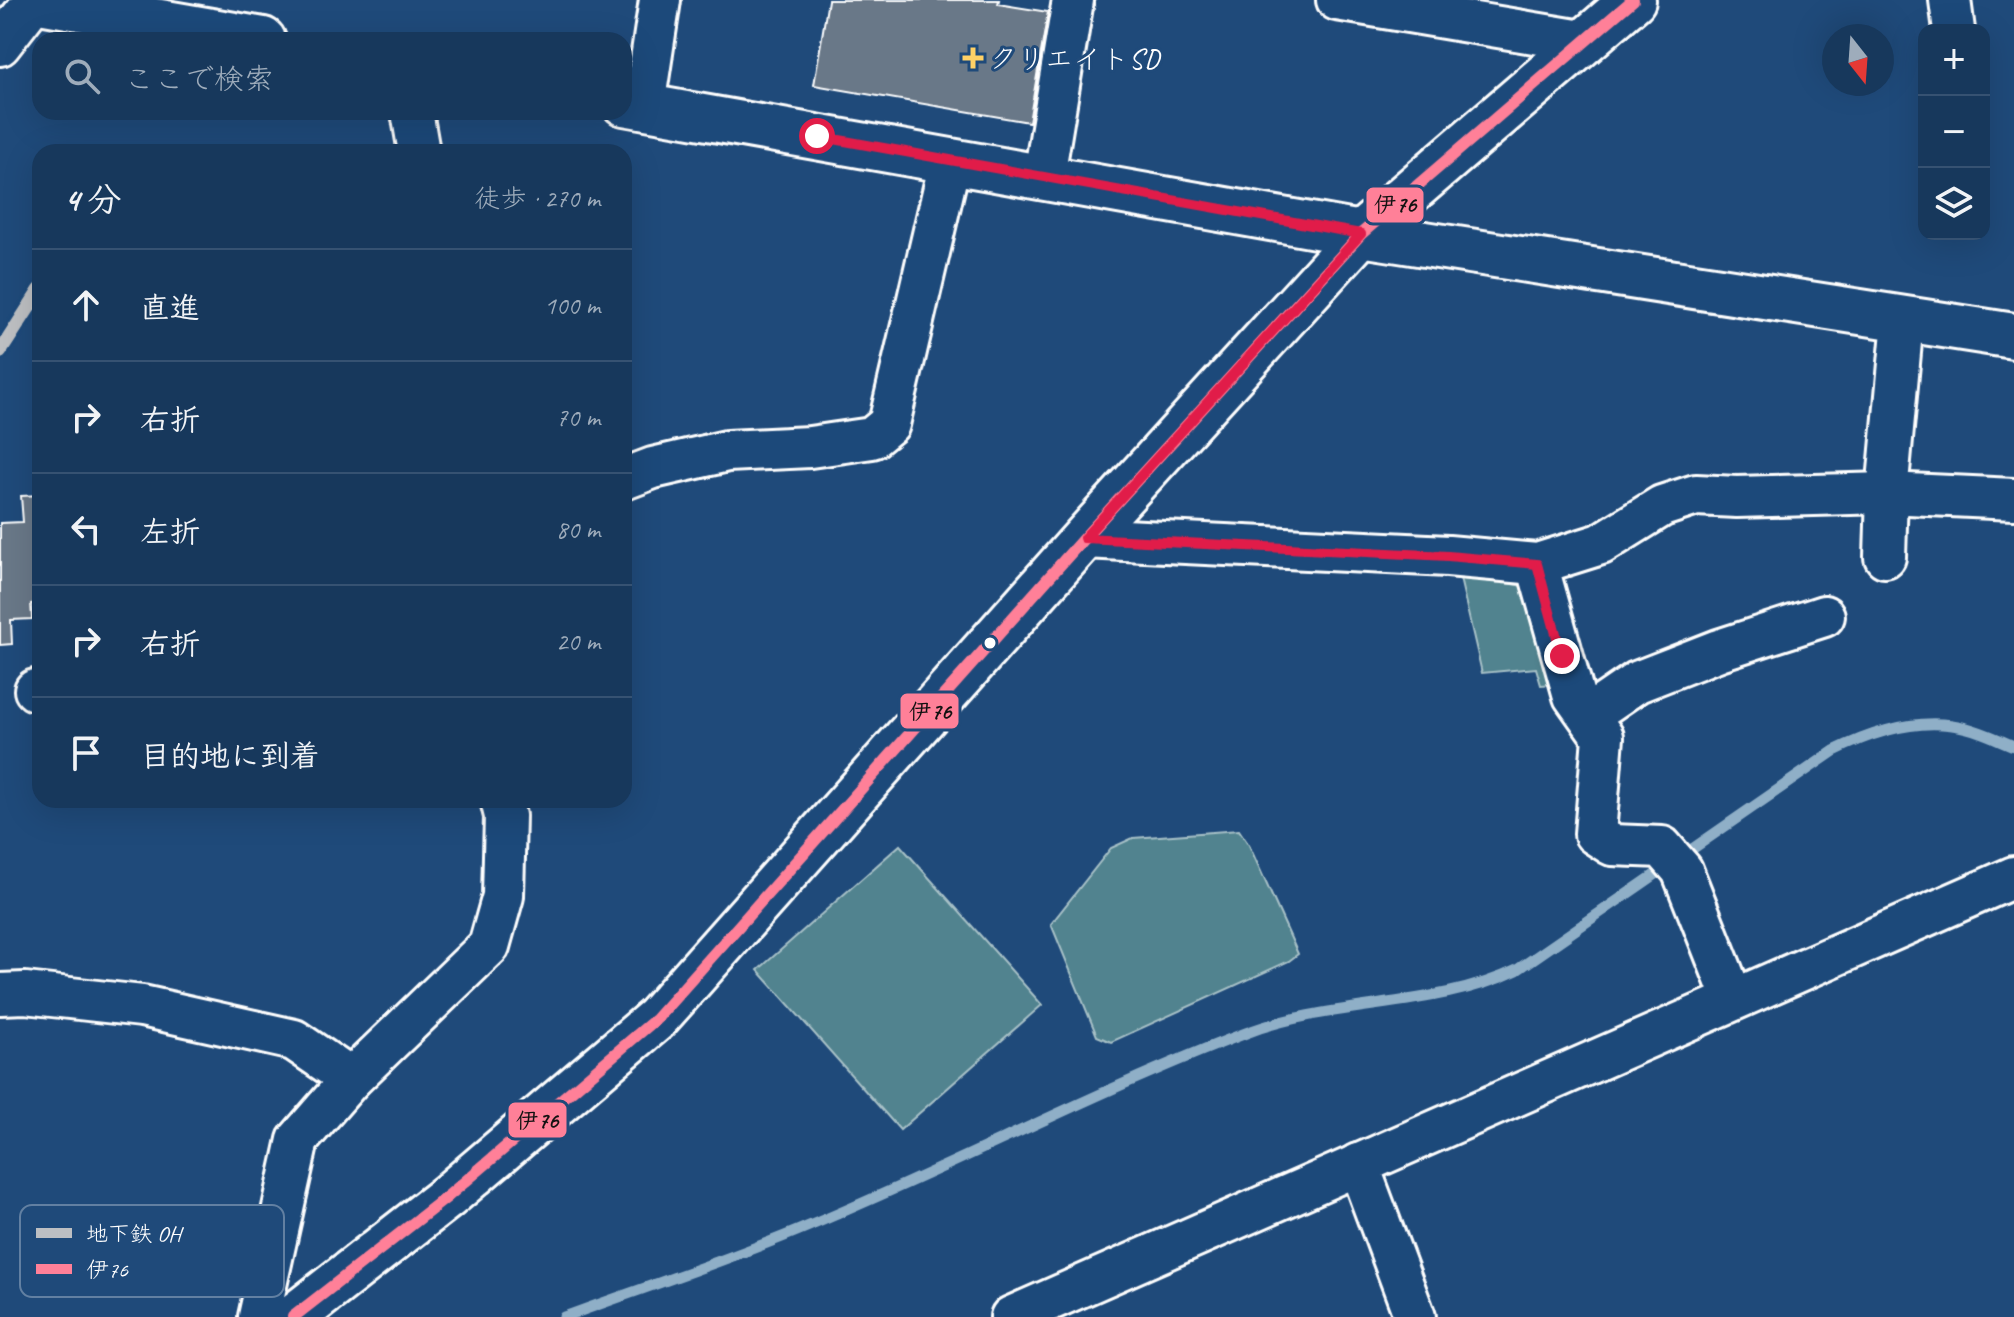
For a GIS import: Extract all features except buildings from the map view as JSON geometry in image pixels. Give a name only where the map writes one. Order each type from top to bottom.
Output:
[{"type":"street","points":[[0,45],[35,0],[137,13],[226,32]]},
{"type":"street","points":[[660,0],[634,105],[1361,234],[2014,336]]},
{"type":"street","points":[[1044,176],[1073,0]]},
{"type":"street","points":[[1340,0],[1582,41]]},
{"type":"street","points":[[293,1317],[447,1197],[656,1019],[1084,538],[1361,234],[1633,0]]},
{"type":"street","points":[[1950,0],[1953,24]]},
{"type":"street","points":[[413,120],[418,144]]},
{"type":"street","points":[[632,476],[727,451],[810,447],[872,438],[889,424],[950,162]]},
{"type":"street","points":[[1885,557],[1887,493],[1903,320]]},
{"type":"street","points":[[1084,538],[1448,556],[1537,564],[1601,544],[1662,506],[1696,495],[1737,497],[1887,493],[2014,499]]},
{"type":"street","points":[[1537,564],[1574,696],[1603,737],[1595,834],[1612,845],[1672,858],[1733,999]]},
{"type":"street","points":[[1589,715],[1637,682],[1719,650],[1824,616]]},
{"type":"street","points":[[284,1205],[298,1140],[351,1079],[489,946],[503,896],[503,808]]},
{"type":"street","points":[[1011,1317],[2014,877]]},
{"type":"street","points":[[0,994],[25,993],[142,1006],[294,1040],[351,1079]]},
{"type":"street","points":[[1358,1164],[1415,1317]]},
{"type":"street","points":[[259,1317],[263,1297]]},
{"type":"green space","points":[[1459,574],[1528,587],[1554,684],[1541,685],[1536,668],[1482,673]]},
{"type":"green space","points":[[1239,830],[1249,845],[1298,954],[1289,961],[1111,1042],[1097,1036],[1051,924],[1111,848],[1133,838]]},
{"type":"green space","points":[[900,845],[1042,1005],[900,1130],[758,970]]},
{"type":"waterway","points":[[564,1317],[809,1226],[1190,1055],[1246,1033],[1313,1015],[1452,992],[1517,970],[1834,751],[1866,737],[1916,724],[1950,725],[1967,728],[2014,746]]},
{"type":"metro line","name":"OH","points":[[0,352],[32,302]]},
{"type":"transit line","name":"伊76","points":[[293,1317],[447,1197],[656,1019],[1084,538],[1361,234],[1633,0]]},
{"type":"place","name":"クリエイトSD","points":[[973,58]]},
{"type":"route","points":[[817,136],[1361,234],[1084,538],[1448,556],[1537,564],[1562,656]]}]
